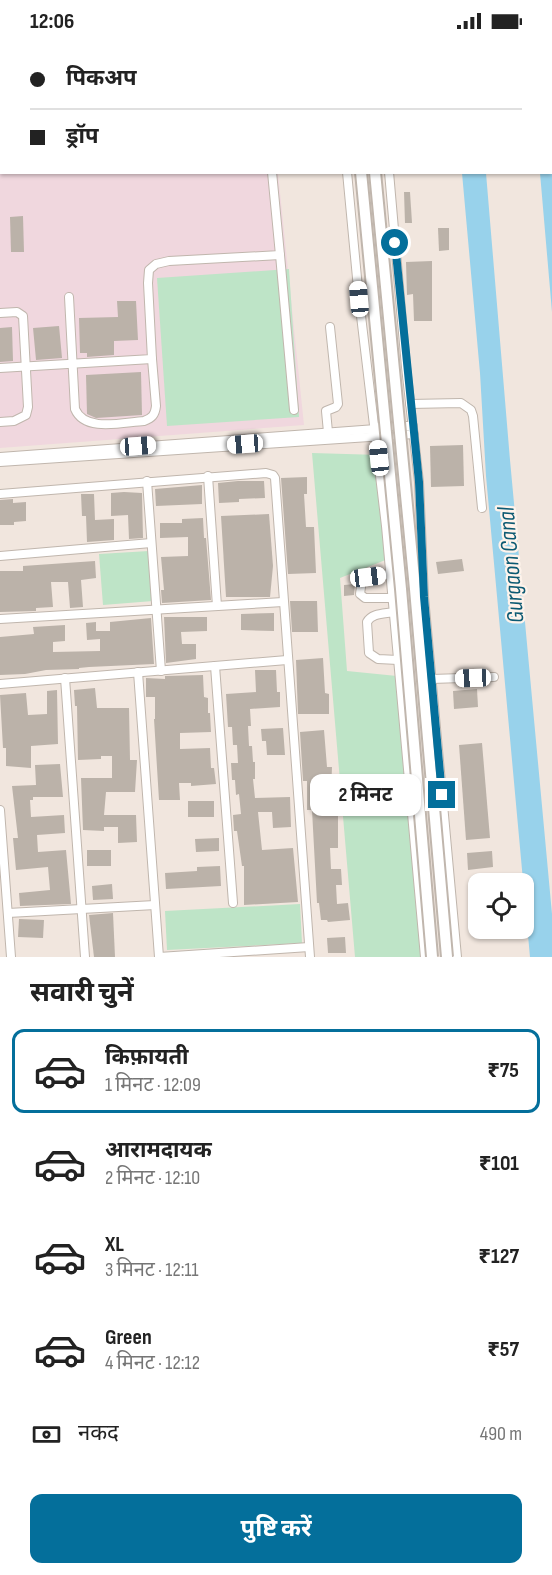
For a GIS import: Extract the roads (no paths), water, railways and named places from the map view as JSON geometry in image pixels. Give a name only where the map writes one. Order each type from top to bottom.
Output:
[{"type":"highway","points":[[361,174],[401,589],[432,957]]},
{"type":"highway","points":[[375,174],[447,957]]},
{"type":"street","points":[[272,174],[294,410]]},
{"type":"street","points":[[347,174],[393,598],[425,957]]},
{"type":"street","points":[[389,174],[419,482],[424,597],[457,957]]},
{"type":"street","points":[[69,297],[75,409],[80,418],[95,424],[144,421],[155,413],[148,283],[150,270],[156,264],[169,261],[280,255]]},
{"type":"street","points":[[0,313],[17,312],[23,316],[28,408],[26,416],[14,421],[0,422]]},
{"type":"street","points":[[328,432],[326,411],[338,404],[330,327]]},
{"type":"street","points":[[0,368],[152,358]]},
{"type":"street","points":[[410,404],[460,403],[471,410],[482,508]]},
{"type":"street","points":[[0,462],[413,430]]},
{"type":"street","points":[[0,457],[328,432],[376,432]]},
{"type":"street","points":[[0,494],[208,476],[267,473],[273,475],[310,957]]},
{"type":"street","points":[[208,476],[217,606]]},
{"type":"street","points":[[147,481],[160,670]]},
{"type":"street","points":[[0,556],[151,543]]},
{"type":"street","points":[[390,574],[362,580],[360,594],[365,598],[393,598]]},
{"type":"street","points":[[0,619],[283,602]]},
{"type":"street","points":[[394,612],[372,616],[368,620],[369,653],[378,659],[398,660]]},
{"type":"street","points":[[0,684],[287,660]]},
{"type":"street","points":[[215,666],[233,903]]},
{"type":"street","points":[[138,672],[159,957],[239,954],[309,947]]},
{"type":"street","points":[[432,679],[494,677]]},
{"type":"street","points":[[65,678],[84,957]]},
{"type":"street","points":[[0,810],[11,957]]},
{"type":"street","points":[[8,913],[155,905]]},
{"type":"water","name":"Gurgaon Canal","points":[[462,174],[486,174],[552,914],[552,957],[530,957],[528,939],[534,939],[534,873],[522,873],[486,476],[480,373]]},
{"type":"water","points":[[540,174],[552,174],[552,312]]}]
